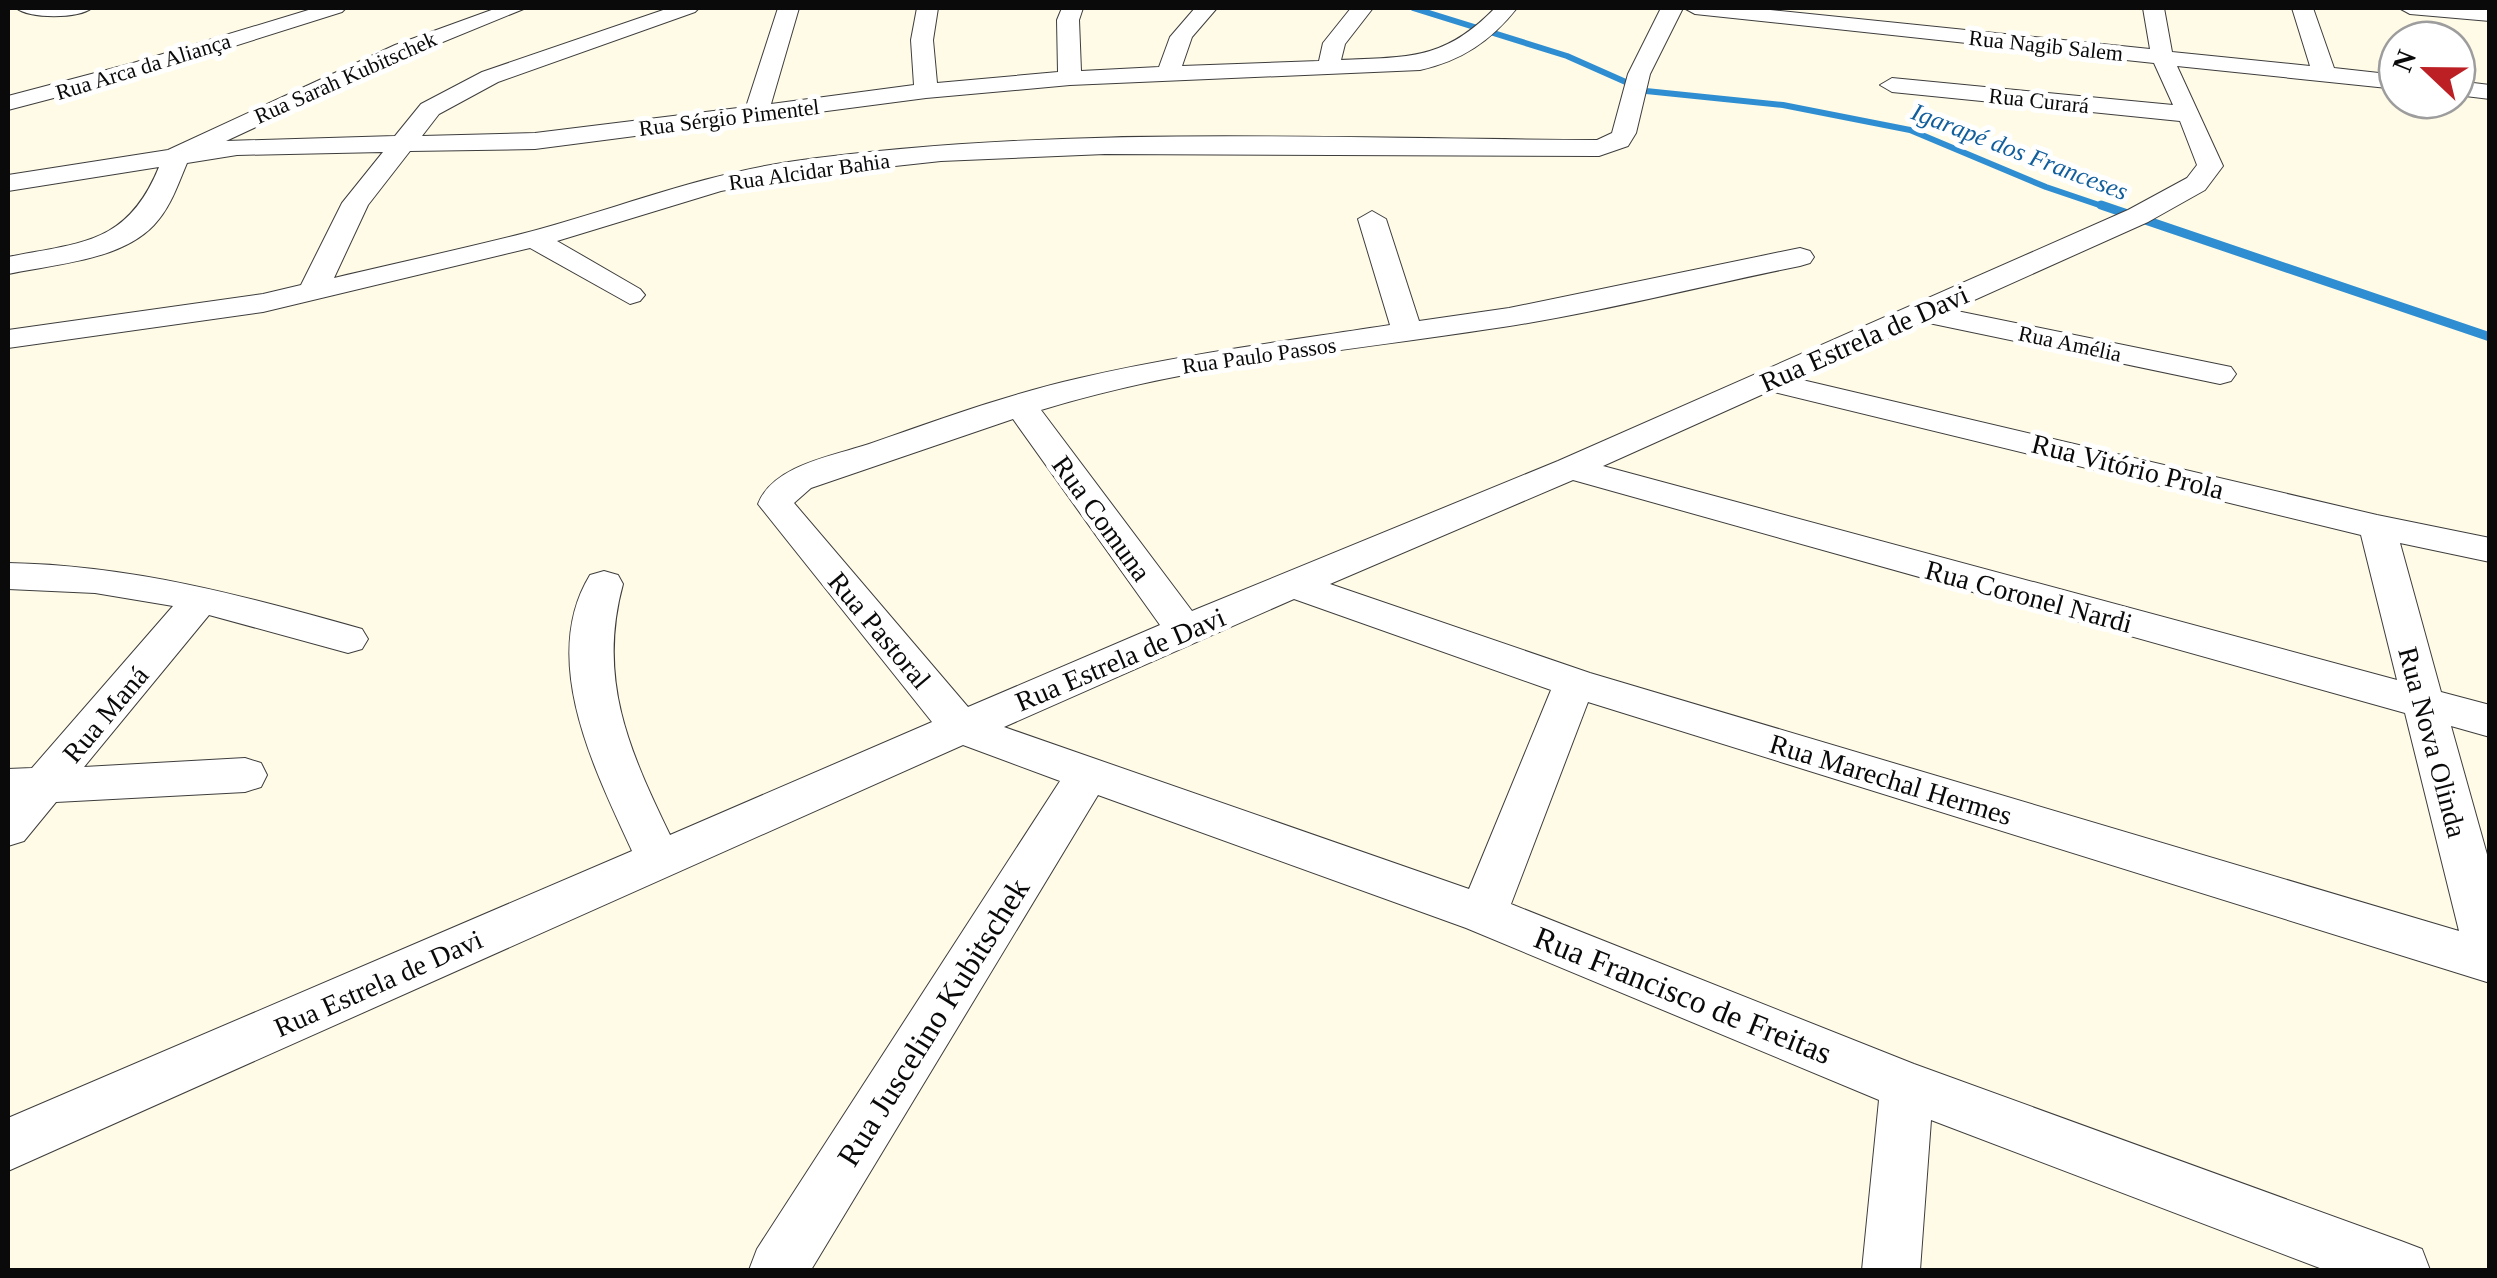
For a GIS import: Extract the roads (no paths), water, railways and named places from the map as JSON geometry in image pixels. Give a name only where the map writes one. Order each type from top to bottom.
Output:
[{"type":"street","points":[[28,8],[80,8]]},
{"type":"street","name":"Rua Arca da Aliança","points":[[8,104],[335,8]]},
{"type":"street","name":"Rua Sarah Kubitschek","points":[[178,154],[403,50],[515,8]]},
{"type":"street","points":[[312,292],[354,203],[430,109],[464,88],[688,8]]},
{"type":"street","points":[[756,114],[788,8]]},
{"type":"street","points":[[926,92],[922,40],[927,8]]},
{"type":"street","points":[[1070,78],[1068,20],[1072,8]]},
{"type":"street","points":[[1170,74],[1170,56],[1206,8]]},
{"type":"street","points":[[1328,68],[1334,43],[1362,8]]},
{"type":"street","name":"Rua Sérgio Pimentel","points":[[8,183],[178,154],[274,145],[536,141],[1070,78],[1405,65],[1451,56],[1506,8]]},
{"type":"street","name":"Rua Alcidar Bahia","points":[[8,339],[189,316],[312,292],[534,238],[675,194],[750,176],[942,154],[1211,145],[1583,150],[1609,145],[1619,141],[1624,133],[1640,74],[1672,8]]},
{"type":"street","name":"Rua Nagib Salem","points":[[1695,8],[1864,17],[1890,66],[2008,32],[2162,57],[2377,80]]},
{"type":"street","points":[[2154,8],[2162,57],[2186,114]]},
{"type":"street","points":[[2302,8],[2324,74]]},
{"type":"street","points":[[2410,8],[2490,14]]},
{"type":"street","name":"Rua Curará","points":[[1890,66],[2186,114]]},
{"type":"street","name":"Rua Estrela de Davi","points":[[8,1145],[1184,630],[1570,468],[2120,225],[2206,174],[2210,166],[2207,152],[2186,114]]},
{"type":"street","points":[[8,266],[88,246],[128,231],[156,204],[178,154]]},
{"type":"street","points":[[1372,219],[1408,333]]},
{"type":"street","points":[[534,238],[630,295]]},
{"type":"street","name":"Rua Paulo Passos","points":[[799,533],[776,504],[779,496],[799,480],[1020,405],[1140,374],[1509,317],[1800,257]]},
{"type":"street","name":"Rua Amélia","points":[[1920,312],[2220,374]]},
{"type":"street","name":"Rua Vitório Prola","points":[[1767,382],[2377,527],[2490,550]]},
{"type":"street","name":"Rua Comuna","points":[[1020,405],[1184,630]]},
{"type":"street","name":"Rua Coronel Nardi","points":[[1570,468],[2490,722]]},
{"type":"street","name":"Rua Nova Olinda","points":[[2377,527],[2490,959]]},
{"type":"street","name":"Rua Pastoral","points":[[799,533],[961,728]]},
{"type":"street","points":[[8,576],[60,575],[122,581],[348,639]]},
{"type":"street","points":[[604,584],[593,612],[590,682],[632,801],[659,860]]},
{"type":"street","name":"Rua Marechal Hermes","points":[[1296,586],[1575,683],[2490,959]]},
{"type":"street","name":"Rua Maná","points":[[8,828],[26,787],[202,600]]},
{"type":"street","points":[[1483,914],[1575,683]]},
{"type":"street","name":"Rua Francisco de Freitas","points":[[961,728],[1483,914],[1906,1086],[2402,1270]]},
{"type":"street","name":"Rua Juscelino Kubitschek","points":[[778,1270],[1088,774]]},
{"type":"street","points":[[26,787],[245,775]]},
{"type":"street","points":[[1890,1270],[1906,1086]]},
{"type":"waterway","name":"Igarapé dos Franceses","points":[[1413,8],[1567,56],[1646,91],[1783,105],[1910,130],[2046,187],[2108,208]]},
{"type":"waterway","name":"Igarapé dos Franceses","points":[[2101,205],[2490,337]]}]
